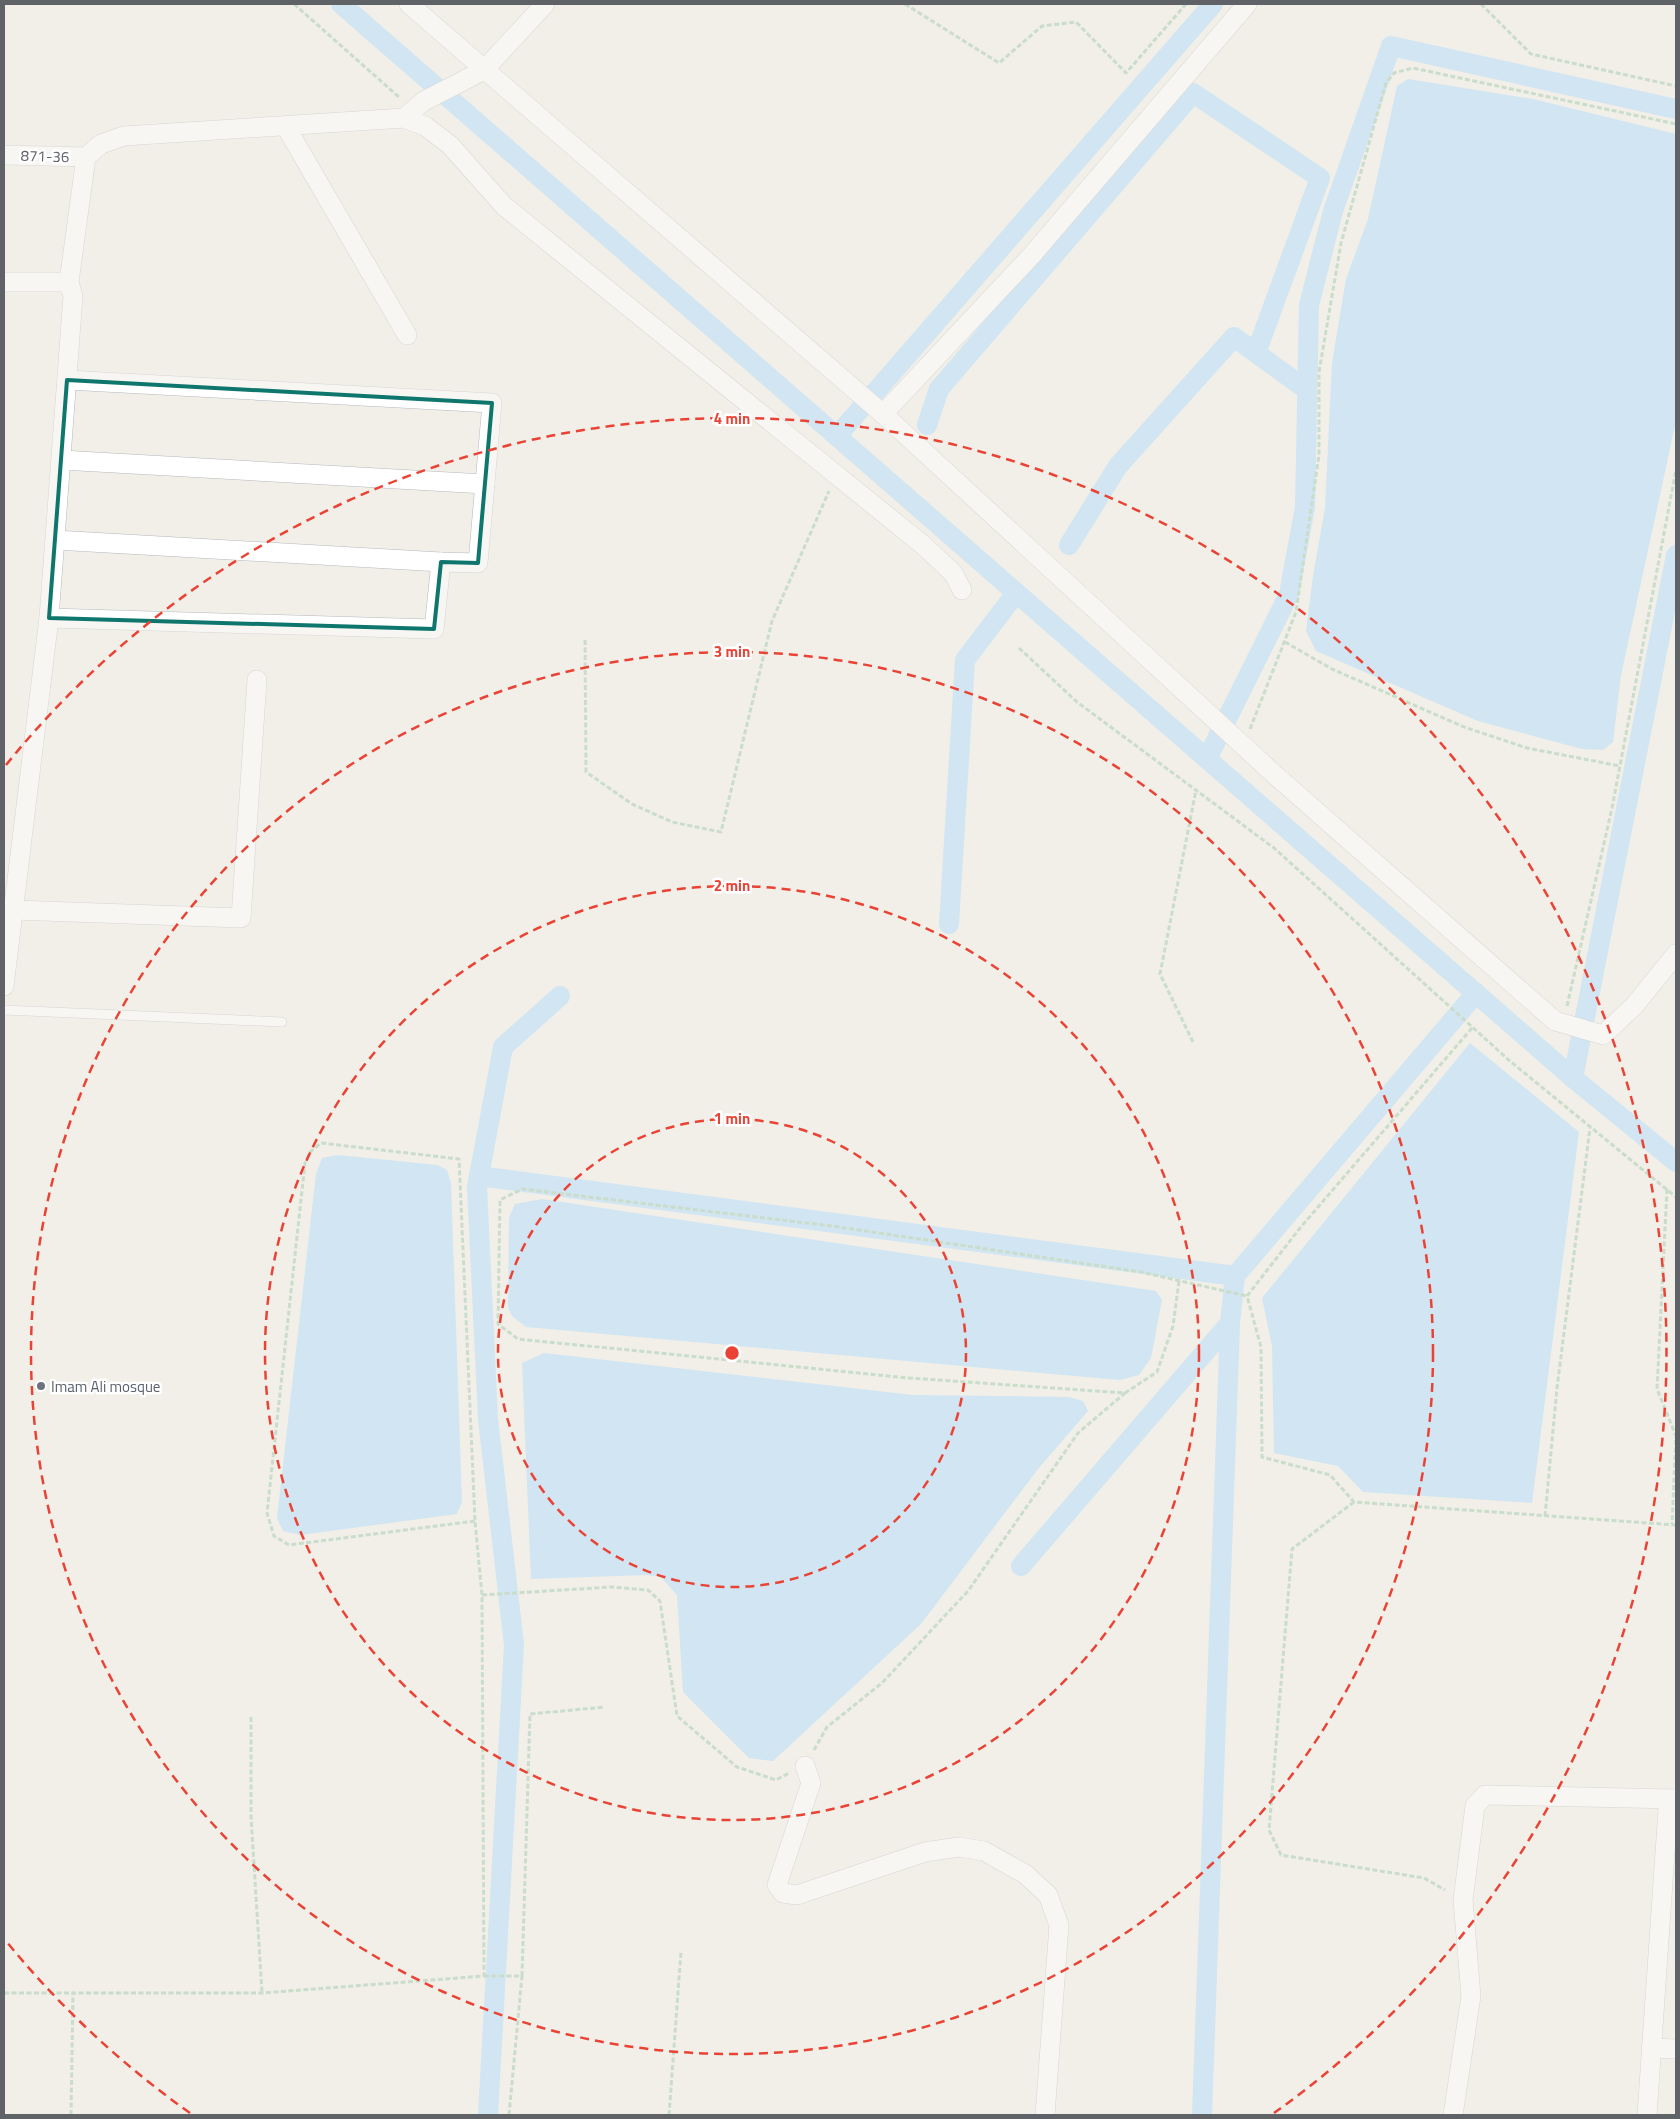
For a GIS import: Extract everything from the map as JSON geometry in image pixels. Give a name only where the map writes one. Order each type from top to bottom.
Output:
[{"type":"street","points":[[409,4],[883,414],[1244,746],[1555,1021],[1603,1035],[1634,1006],[1676,954]]},
{"type":"street","points":[[5,975],[50,618],[73,296],[69,282],[86,157],[101,144],[124,136],[286,127],[409,114],[424,101],[484,70],[545,4]]},
{"type":"street","points":[[883,414],[1032,255],[1246,4]]},
{"type":"street","points":[[409,114],[450,145],[504,206],[923,545],[953,573],[962,590]]},
{"type":"street","points":[[286,127],[407,335]]},
{"type":"street","name":"871-36","points":[[4,155],[86,157]]},
{"type":"street","points":[[4,282],[69,282]]},
{"type":"street","points":[[55,540],[478,563],[492,403],[67,380]]},
{"type":"street","points":[[61,460],[485,484]]},
{"type":"street","points":[[50,618],[434,629],[441,562]]},
{"type":"street","points":[[14,910],[241,918],[257,680]]},
{"type":"street","points":[[805,1766],[811,1783],[777,1885],[783,1892],[797,1894],[925,1852],[959,1847],[984,1851],[1025,1874],[1048,1896],[1059,1926],[1045,2115]]},
{"type":"street","points":[[1453,2115],[1471,1996],[1463,1900],[1475,1806],[1485,1795],[1676,1799]]},
{"type":"street","points":[[1647,2115],[1668,1809],[1676,1799]]},
{"type":"street","points":[[1651,2048],[1676,2049]]},
{"type":"lane","points":[[4,1010],[282,1022]]},
{"type":"path","points":[[294,4],[409,114]]},
{"type":"path","points":[[905,4],[999,63],[1042,26],[1076,22],[1126,73],[1186,4]]},
{"type":"path","points":[[1481,4],[1531,54],[1676,86]]},
{"type":"path","points":[[1244,746],[1296,612],[1320,455],[1319,372],[1341,243],[1386,83],[1394,73],[1413,68],[1676,124]]},
{"type":"path","points":[[1563,1024],[1620,766],[1676,470]]},
{"type":"path","points":[[585,640],[586,772],[632,804],[672,822],[721,832],[772,621],[836,475]]},
{"type":"path","points":[[1284,642],[1332,669],[1464,727],[1527,748],[1620,766]]},
{"type":"path","points":[[1019,648],[1077,702],[1274,848],[1510,1062],[1676,1196]]},
{"type":"path","points":[[1193,1042],[1160,974],[1196,790]]},
{"type":"path","points":[[1247,1296],[1300,1228],[1472,1028]]},
{"type":"path","points":[[1545,1516],[1557,1388],[1590,1127]]},
{"type":"path","points":[[475,1520],[289,1545],[274,1536],[267,1513],[305,1163],[310,1152],[321,1143],[459,1159],[475,1520],[482,1595],[484,1976]]},
{"type":"path","points":[[1125,1393],[909,1378],[518,1338],[498,1324],[500,1200],[522,1189],[832,1226],[1140,1272],[1247,1296]]},
{"type":"path","points":[[1463,1900],[1424,1878],[1281,1855],[1269,1830],[1292,1549],[1354,1502],[1674,1525],[1676,1435],[1657,1389],[1667,1189]]},
{"type":"path","points":[[482,1595],[611,1587],[648,1590],[660,1601],[677,1716],[737,1767],[776,1780],[805,1766],[827,1727],[882,1683],[968,1591],[1078,1433],[1125,1393],[1157,1372],[1173,1326],[1179,1280]]},
{"type":"path","points":[[1247,1296],[1261,1347],[1262,1457],[1330,1475],[1354,1502]]},
{"type":"path","points":[[509,2115],[522,1976],[530,1714],[604,1707]]},
{"type":"path","points":[[251,1717],[250,1816],[262,1993]]},
{"type":"path","points":[[669,2115],[681,1952]]},
{"type":"path","points":[[4,1993],[262,1993],[484,1976],[522,1976]]},
{"type":"path","points":[[71,2115],[73,1993]]},
{"type":"highlighted area","points":[[67,380],[492,403],[478,563],[441,562],[434,629],[49,618]]},
{"type":"water","points":[[1408,79],[1533,99],[1676,134],[1676,421],[1621,675],[1613,742],[1603,750],[1582,749],[1478,721],[1316,651],[1306,631],[1325,508],[1332,363],[1346,279],[1368,219],[1397,86]]},
{"type":"water","points":[[1470,1043],[1579,1132],[1532,1503],[1363,1492],[1338,1466],[1274,1453],[1272,1346],[1262,1298]]},
{"type":"water","points":[[338,1155],[437,1165],[447,1170],[451,1183],[462,1502],[457,1514],[300,1535],[283,1531],[277,1518],[316,1174],[322,1158]]},
{"type":"water","points":[[542,1199],[1156,1291],[1162,1300],[1151,1358],[1139,1375],[1120,1380],[526,1327],[512,1316],[508,1308],[509,1218],[515,1204]]},
{"type":"water","points":[[544,1353],[913,1395],[1069,1397],[1083,1401],[1088,1411],[1038,1469],[921,1624],[773,1761],[749,1758],[683,1692],[677,1595],[661,1577],[646,1575],[531,1579],[522,1363]]},
{"type":"waterway","points":[[341,4],[1573,1078],[1676,1162]]},
{"type":"waterway","points":[[837,436],[1213,4]]},
{"type":"waterway","points":[[1207,759],[1289,594],[1305,507],[1309,305],[1333,211],[1391,46],[1676,109]]},
{"type":"waterway","points":[[927,425],[939,389],[1193,93],[1320,178],[1256,353]]},
{"type":"waterway","points":[[1069,545],[1118,466],[1234,337],[1307,390]]},
{"type":"waterway","points":[[1573,1078],[1676,555]]},
{"type":"waterway","points":[[949,924],[965,660],[1016,593]]},
{"type":"waterway","points":[[479,1176],[1235,1276],[1476,993]]},
{"type":"waterway","points":[[488,2115],[514,1645],[488,1419],[477,1187],[503,1047],[560,996]]},
{"type":"waterway","points":[[1021,1566],[1230,1323],[1235,1276]]},
{"type":"waterway","points":[[1202,2115],[1230,1323]]},
{"type":"place","name":"Imam Ali mosque","points":[[41,1386]]}]
